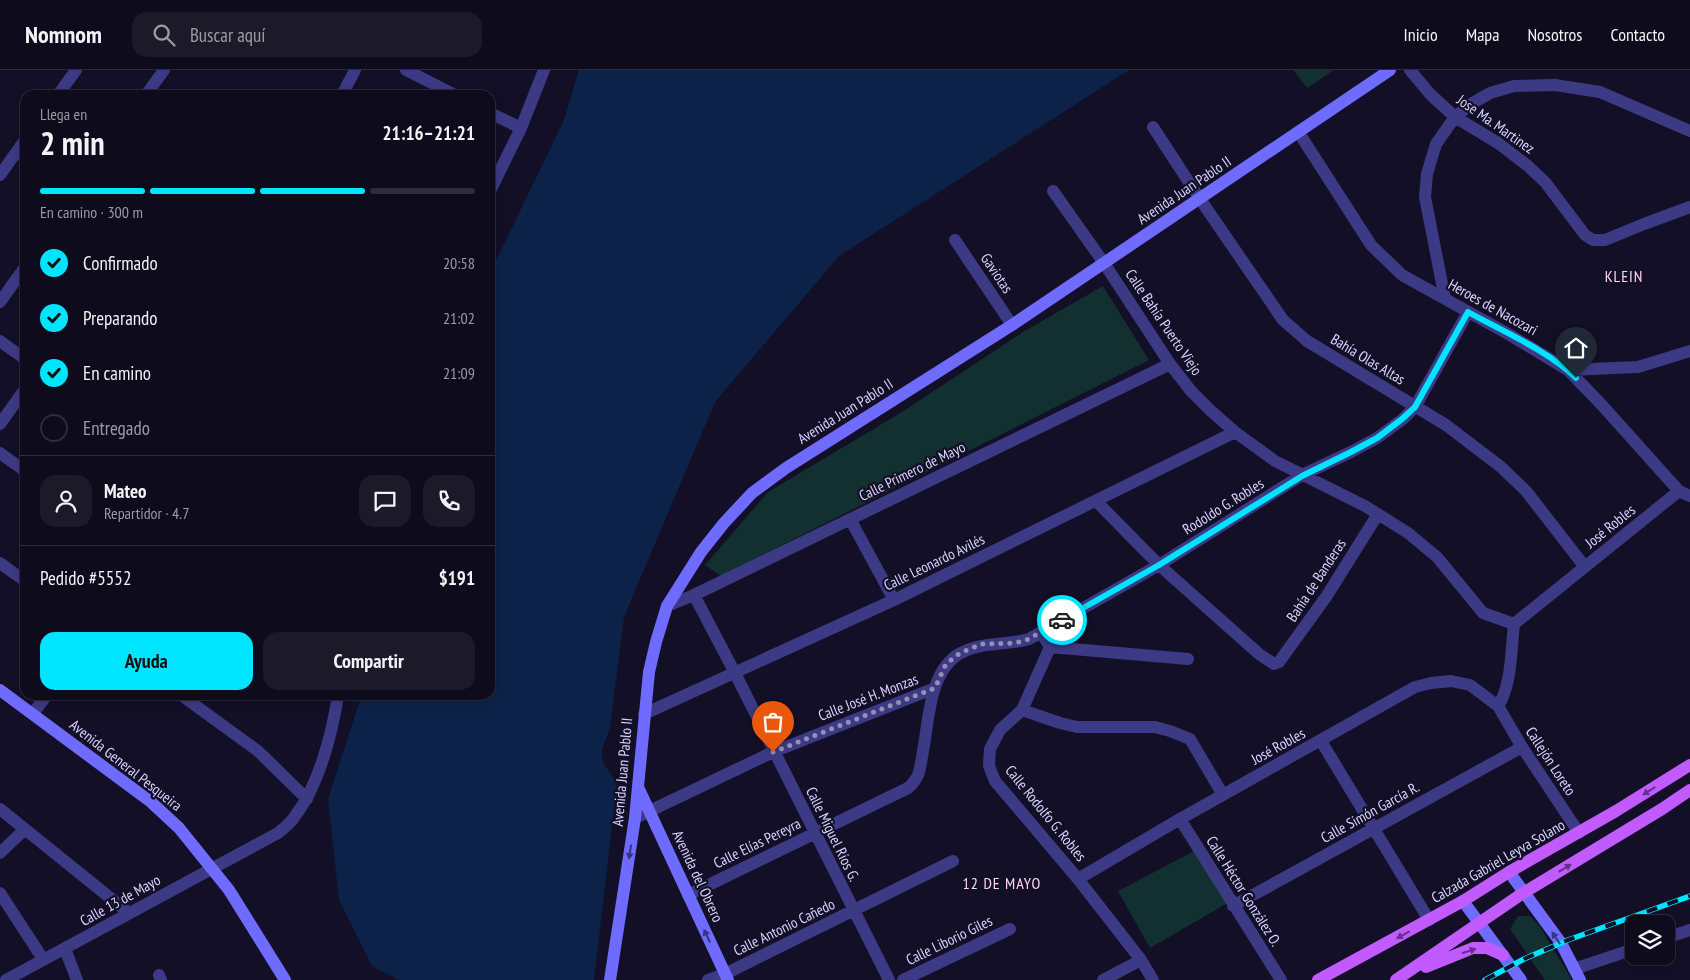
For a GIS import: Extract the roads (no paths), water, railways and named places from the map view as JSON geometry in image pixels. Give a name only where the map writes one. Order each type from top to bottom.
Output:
[{"type":"main road","name":"Avenida Juan Pablo II","points":[[610,980],[635,818],[649,672],[656,642],[667,606],[701,552],[724,523],[752,493],[786,468],[1012,325],[1299,133],[1389,70]]},
{"type":"main road","name":"Avenida General Pesqueira","points":[[0,690],[151,802],[180,828],[212,867],[244,913],[285,980]]},
{"type":"main road","name":"Calzada Gabriel Leyva Solano","points":[[1318,980],[1463,901],[1509,872],[1616,812],[1690,765]]},
{"type":"main road","name":"Avenida del Obrero","points":[[638,786],[726,977]]},
{"type":"main road","points":[[1402,977],[1523,893],[1690,790]]},
{"type":"main road","points":[[1509,872],[1561,944],[1577,974]]},
{"type":"main road","points":[[1463,901],[1521,980]]},
{"type":"main road","points":[[1402,977],[1473,948],[1487,948],[1503,955]]},
{"type":"street","points":[[62,90],[76,70]]},
{"type":"street","points":[[150,90],[164,70]]},
{"type":"street","points":[[345,90],[355,70]]},
{"type":"street","points":[[406,70],[446,90]]},
{"type":"street","points":[[495,181],[521,128],[544,70]]},
{"type":"street","name":"Jose Ma. Martinez","points":[[1410,70],[1430,94],[1455,117],[1498,143],[1528,166],[1545,182],[1585,235],[1592,240],[1605,240],[1690,208]]},
{"type":"street","points":[[1445,299],[1425,197],[1427,174],[1436,144],[1455,117],[1477,100],[1490,93],[1514,86],[1555,85],[1600,92],[1690,131]]},
{"type":"street","points":[[495,115],[521,128]]},
{"type":"street","name":"Bahía Olas Altas","points":[[1153,127],[1200,199],[1284,320],[1307,341],[1446,425],[1501,467],[1526,491],[1585,567]]},
{"type":"street","name":"Heroes de Nacozari","points":[[1299,133],[1372,245],[1402,274],[1568,370],[1684,493]]},
{"type":"street","points":[[0,175],[20,147]]},
{"type":"street","name":"Calle Bahía Puerto Viejo","points":[[1053,191],[1104,263],[1170,364],[1191,391],[1235,432],[1275,461],[1302,476],[1336,490],[1408,533],[1436,557],[1483,613],[1514,624]]},
{"type":"street","name":"Gaviotas","points":[[955,240],[1012,325]]},
{"type":"street","points":[[0,302],[20,274]]},
{"type":"street","name":"Rodoldo G. Robles","points":[[935,688],[946,664],[960,653],[982,644],[1015,643],[1029,639],[1159,565],[1302,476],[1377,438],[1415,407],[1468,312]]},
{"type":"street","points":[[0,341],[20,355]]},
{"type":"street","points":[[1568,370],[1638,367],[1687,352]]},
{"type":"street","name":"Calle Primero de Mayo","points":[[667,606],[694,595],[1170,364]]},
{"type":"street","points":[[0,424],[20,396]]},
{"type":"street","name":"Calle Leonardo Avilés","points":[[644,714],[894,600],[1235,432]]},
{"type":"street","points":[[0,453],[20,467]]},
{"type":"street","name":"José Robles","points":[[1514,624],[1585,567],[1684,493]]},
{"type":"street","points":[[1096,501],[1159,565]]},
{"type":"street","name":"Bahía de Banderas","points":[[1159,565],[1259,654],[1274,664],[1279,662],[1326,596],[1378,514]]},
{"type":"street","points":[[850,519],[894,600]]},
{"type":"street","points":[[0,563],[20,577]]},
{"type":"street","name":"Calle Miguel Ríos G.","points":[[694,595],[889,980]]},
{"type":"street","points":[[1498,706],[1504,698],[1507,686],[1514,624]]},
{"type":"street","points":[[1042,632],[1050,647],[1188,659]]},
{"type":"street","name":"Calle Rodolfo G. Robles","points":[[1050,647],[1022,710],[1000,730],[990,749],[990,766],[995,781],[1078,879],[1141,960],[1153,980]]},
{"type":"street","name":"José Robles","points":[[1078,879],[1180,819],[1415,688],[1431,683],[1451,681],[1470,685],[1498,706]]},
{"type":"street","name":"Calle José H. Monzas","points":[[635,818],[773,752],[935,688]]},
{"type":"street","name":"Calle Elías Pereyra","points":[[688,895],[908,788],[914,783],[919,776],[935,688]]},
{"type":"street","points":[[33,714],[43,700]]},
{"type":"street","points":[[188,700],[258,751],[306,799]]},
{"type":"street","name":"Calle 13 de Mayo","points":[[6,980],[278,833],[294,818],[319,772],[337,700]]},
{"type":"street","name":"Callejón Loreto","points":[[1498,706],[1522,747],[1579,833]]},
{"type":"street","points":[[1022,710],[1077,727],[1155,727],[1190,739],[1223,795]]},
{"type":"street","points":[[1321,741],[1429,920]]},
{"type":"street","name":"Calle Simón García R.","points":[[1233,906],[1522,747]]},
{"type":"street","points":[[0,809],[129,913]]},
{"type":"street","name":"Calle Héctor González O.","points":[[1180,819],[1281,980]]},
{"type":"street","points":[[0,854],[25,829]]},
{"type":"street","name":"Calle Antonio Cañedo","points":[[708,980],[726,977],[953,860]]},
{"type":"street","points":[[0,893],[43,959]]},
{"type":"street","name":"Calle Liborio Giles","points":[[903,980],[1010,929]]},
{"type":"street","points":[[1675,935],[1690,930]]},
{"type":"street","points":[[65,949],[77,980]]},
{"type":"street","points":[[1577,974],[1625,953]]},
{"type":"street","points":[[1102,980],[1141,960]]},
{"type":"water","points":[[579,70],[1129,70],[839,256],[715,402],[624,617],[610,728],[602,749],[604,764],[617,783],[594,980],[399,980],[372,966],[339,900],[328,799],[360,700],[495,700],[495,263],[564,120]]},
{"type":"railway","points":[[1485,980],[1524,959],[1568,940],[1690,896]]},
{"type":"district","name":"KLEIN","points":[[1624,276]]},
{"type":"district","name":"12 DE MAYO","points":[[1002,883]]}]
